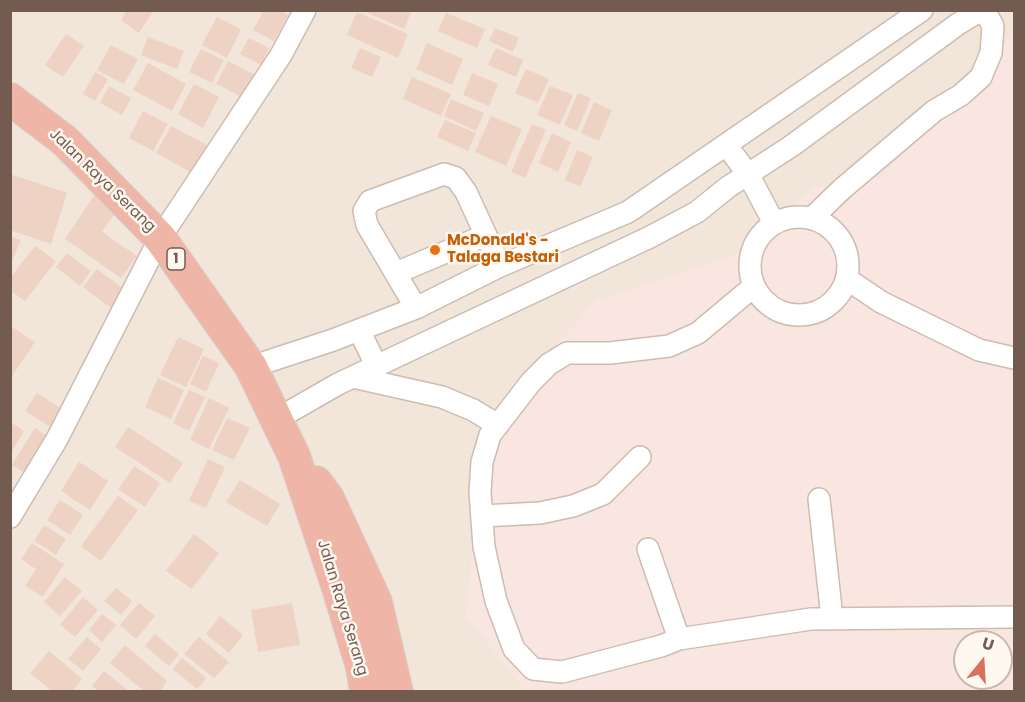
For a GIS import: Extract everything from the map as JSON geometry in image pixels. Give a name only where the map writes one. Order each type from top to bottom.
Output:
[{"type":"highway","name":"Jalan Raya Serang","points":[[10,99],[65,141],[160,238],[251,367],[294,456],[338,588],[362,667],[366,692]]},
{"type":"highway","name":"Jalan Raya Serang","points":[[294,456],[328,498],[376,602],[397,692]]},
{"type":"street","points":[[10,517],[57,439],[160,238],[281,55],[305,10]]},
{"type":"street","points":[[251,367],[416,308],[500,266],[628,212],[921,10]]},
{"type":"street","points":[[277,419],[353,377],[697,212],[748,174],[799,141],[958,24],[983,10],[993,26],[991,53],[981,77],[961,95],[934,111],[842,189],[812,218]]},
{"type":"street","points":[[726,145],[748,174],[774,223]]},
{"type":"street","points":[[416,308],[367,225],[364,211],[370,201],[448,174],[463,185],[500,266]]},
{"type":"street","points":[[792,217],[812,218],[830,227],[842,242],[848,260],[847,279],[839,296],[824,309],[806,315],[787,314],[769,306],[753,286],[749,273],[750,254],[759,236],[774,223],[792,217]]},
{"type":"street","points":[[396,273],[486,235]]},
{"type":"street","points":[[847,279],[881,302],[979,350],[1014,358]]},
{"type":"street","points":[[753,286],[698,333],[669,345],[610,354],[567,353],[549,364],[531,382],[490,435],[482,462],[483,547],[496,601],[514,649],[532,669],[562,672],[661,646],[679,639],[811,619],[1014,617]]},
{"type":"street","points":[[359,330],[377,367]]},
{"type":"street","points":[[353,377],[442,397],[473,410],[498,425]]},
{"type":"street","points":[[482,516],[540,513],[573,506],[603,494],[640,457]]},
{"type":"street","points":[[819,499],[832,618]]},
{"type":"street","points":[[648,549],[679,639]]},
{"type":"shaded area","points":[[10,11],[1014,11],[1014,691],[11,691]]},
{"type":"shaded area","points":[[1013,34],[1014,691],[526,691],[466,616],[484,423],[597,300],[743,252],[813,187],[882,176]]},
{"type":"building","points":[[127,10],[154,10],[139,33],[121,20]]},
{"type":"building","points":[[264,10],[280,10],[288,15],[274,41],[253,30]]},
{"type":"building","points":[[361,10],[412,10],[404,29]]},
{"type":"building","points":[[357,12],[408,34],[398,58],[347,35]]},
{"type":"building","points":[[446,13],[485,29],[477,48],[438,31]]},
{"type":"building","points":[[217,17],[241,29],[227,58],[202,45]]},
{"type":"building","points":[[495,28],[519,38],[513,52],[489,41]]},
{"type":"building","points":[[66,34],[84,46],[63,77],[45,65]]},
{"type":"building","points":[[148,37],[184,51],[177,69],[141,55]]},
{"type":"building","points":[[249,38],[269,48],[261,65],[240,54]]},
{"type":"building","points":[[427,43],[463,59],[452,85],[416,69]]},
{"type":"building","points":[[111,45],[138,59],[124,84],[97,70]]},
{"type":"building","points":[[360,48],[381,57],[372,77],[351,68]]},
{"type":"building","points":[[496,48],[523,60],[516,77],[488,65]]},
{"type":"building","points":[[201,49],[224,60],[212,83],[189,72]]},
{"type":"building","points":[[228,61],[254,74],[242,97],[216,84]]},
{"type":"building","points":[[148,63],[186,84],[172,111],[133,90]]},
{"type":"building","points":[[526,69],[549,79],[538,103],[515,93]]},
{"type":"building","points":[[95,72],[108,79],[95,101],[83,94]]},
{"type":"building","points":[[472,73],[498,84],[489,106],[463,95]]},
{"type":"building","points":[[412,77],[451,94],[441,116],[403,99]]},
{"type":"building","points":[[194,84],[219,97],[203,128],[178,114]]},
{"type":"building","points":[[109,86],[131,98],[122,115],[100,103]]},
{"type":"building","points":[[550,86],[573,95],[560,125],[537,115]]},
{"type":"building","points":[[578,93],[591,98],[577,131],[564,125]]},
{"type":"building","points":[[451,99],[484,113],[476,131],[444,116]]},
{"type":"building","points":[[594,102],[612,110],[599,141],[581,133]]},
{"type":"building","points":[[143,111],[168,124],[153,151],[129,138]]},
{"type":"building","points":[[491,116],[522,129],[506,166],[475,152]]},
{"type":"building","points":[[445,120],[476,133],[468,151],[437,137]]},
{"type":"building","points":[[532,124],[546,130],[525,178],[511,172]]},
{"type":"building","points":[[171,126],[207,145],[192,173],[156,153]]},
{"type":"building","points":[[552,133],[571,142],[558,172],[539,163]]},
{"type":"building","points":[[577,150],[593,157],[580,187],[565,180]]},
{"type":"building","points":[[10,174],[67,193],[51,244],[10,230]]},
{"type":"building","points":[[95,194],[117,210],[102,232],[137,256],[121,278],[65,239]]},
{"type":"building","points":[[10,236],[21,240],[12,261],[10,260]]},
{"type":"building","points":[[35,246],[56,261],[25,301],[10,290],[10,278]]},
{"type":"building","points":[[67,253],[91,271],[80,286],[56,267]]},
{"type":"building","points":[[97,269],[125,290],[111,308],[83,287]]},
{"type":"building","points":[[10,326],[35,342],[10,379]]},
{"type":"building","points":[[178,337],[204,349],[186,387],[160,375]]},
{"type":"building","points":[[203,356],[219,363],[206,392],[190,384]]},
{"type":"building","points":[[158,378],[184,390],[171,419],[145,407]]},
{"type":"building","points":[[189,390],[205,397],[189,431],[173,423]]},
{"type":"building","points":[[37,393],[62,409],[51,427],[25,411]]},
{"type":"building","points":[[209,398],[229,408],[209,449],[190,440]]},
{"type":"building","points":[[227,418],[250,428],[234,460],[212,450]]},
{"type":"building","points":[[10,422],[24,431],[13,450],[10,448]]},
{"type":"building","points":[[128,427],[183,463],[170,483],[115,447]]},
{"type":"building","points":[[35,428],[53,440],[29,476],[12,465]]},
{"type":"building","points":[[208,459],[225,467],[206,508],[189,501]]},
{"type":"building","points":[[79,462],[108,481],[90,510],[61,491]]},
{"type":"building","points":[[134,466],[160,483],[145,507],[118,489]]},
{"type":"building","points":[[240,480],[280,504],[267,526],[226,502]]},
{"type":"building","points":[[118,496],[138,510],[101,561],[81,546]]},
{"type":"building","points":[[60,500],[83,515],[70,535],[47,520]]},
{"type":"building","points":[[44,525],[66,539],[56,555],[34,541]]},
{"type":"building","points":[[194,534],[219,553],[192,589],[166,571]]},
{"type":"building","points":[[32,543],[64,564],[43,597],[25,586],[36,569],[21,559]]},
{"type":"building","points":[[65,577],[82,591],[60,616],[44,602]]},
{"type":"building","points":[[116,588],[132,601],[121,615],[104,601]]},
{"type":"building","points":[[83,597],[98,610],[75,637],[60,625]]},
{"type":"building","points":[[139,603],[155,616],[136,639],[120,625]]},
{"type":"building","points":[[292,603],[300,645],[258,652],[251,610]]},
{"type":"building","points":[[102,614],[116,625],[102,642],[89,630]]},
{"type":"building","points":[[220,616],[243,635],[229,653],[206,634]]},
{"type":"building","points":[[155,634],[179,654],[169,666],[145,646]]},
{"type":"building","points":[[87,637],[101,649],[83,671],[68,659]]},
{"type":"building","points":[[199,637],[229,662],[214,678],[184,654]]},
{"type":"building","points":[[125,645],[167,681],[159,692],[145,692],[110,663]]},
{"type":"building","points":[[49,651],[82,679],[72,692],[53,692],[30,673]]},
{"type":"building","points":[[182,658],[206,678],[197,689],[173,669]]},
{"type":"building","points":[[104,671],[130,692],[99,692],[92,686]]},
{"type":"place","name":"McDonald's - Talaga Bestari","points":[[435,250]]}]
